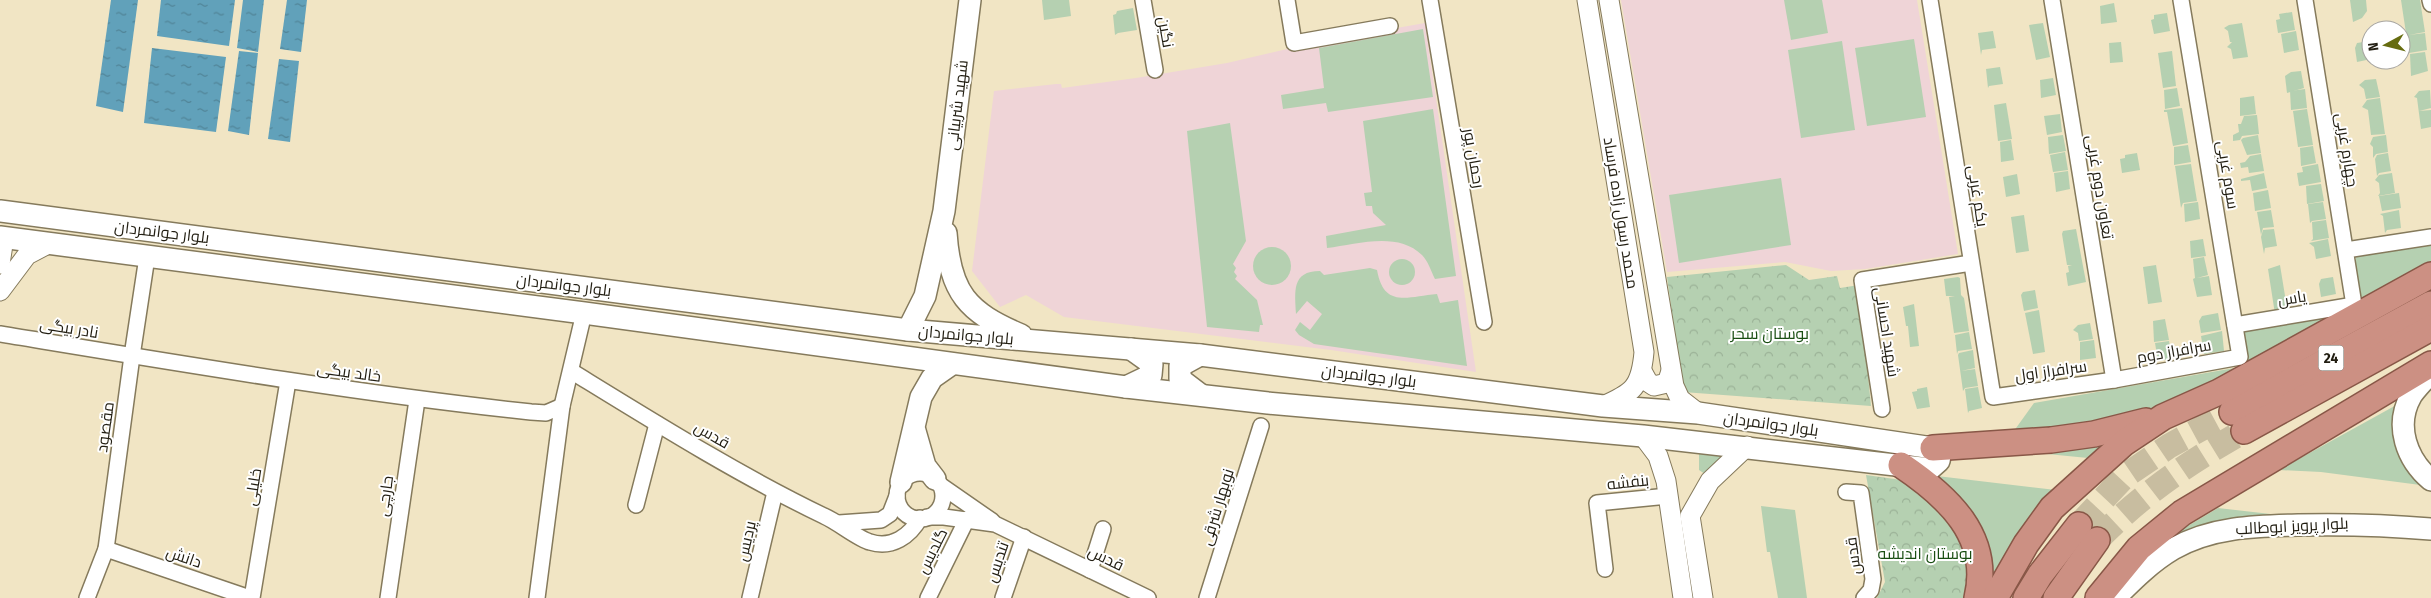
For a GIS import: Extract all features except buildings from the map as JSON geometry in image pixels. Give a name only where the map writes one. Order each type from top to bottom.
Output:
[{"type":"highway","points":[[1995,598],[2026,544],[2052,508],[2124,443],[2163,417],[2219,392],[2431,275]]},
{"type":"highway","name":"24","points":[[2431,304],[2238,422],[2431,328]]},
{"type":"highway","points":[[2098,598],[2112,578],[2139,548],[2182,513],[2431,364]]},
{"type":"highway","points":[[1931,458],[2094,434],[2163,417]]},
{"type":"highway","points":[[1901,465],[1937,491],[1951,504],[1965,524],[1976,545],[1980,565],[1980,586],[1977,598]]},
{"type":"highway","points":[[2026,598],[2040,575],[2088,533],[2056,598]]},
{"type":"main road","name":"شهید شربیانی","points":[[908,330],[925,296],[944,211],[970,0]]},
{"type":"main road","name":"بلوار جوانمردان","points":[[0,211],[908,330],[1200,355],[1603,406],[1698,413],[1931,458]]},
{"type":"main road","name":"شهید شربیانی","points":[[944,211],[948,263],[958,288],[974,308],[989,319],[1036,341]]},
{"type":"main road","name":"بلوار جوانمردان","points":[[2,238],[584,313],[1126,387],[1268,403],[1747,446],[1901,465],[1931,458]]},
{"type":"main road","points":[[1126,387],[1151,375],[1152,364],[1130,348]]},
{"type":"main road","points":[[898,355],[914,374],[921,397]]},
{"type":"main road","points":[[1200,355],[1180,366],[1180,379],[1201,395]]},
{"type":"main road","points":[[899,489],[921,397],[932,378],[952,364]]},
{"type":"main road","points":[[2431,372],[2411,396],[2404,421],[2407,451],[2413,462],[2431,480]]},
{"type":"main road","points":[[914,426],[925,466],[938,482]]},
{"type":"main road","name":"بلوار پرویز ابوطالب","points":[[2114,598],[2144,570],[2173,549],[2199,537],[2226,530],[2246,526],[2364,523],[2431,529]]},
{"type":"street","name":"نگین","points":[[1143,0],[1155,70]]},
{"type":"street","points":[[1287,0],[1294,43],[1390,26]]},
{"type":"street","name":"رحمان پور","points":[[1430,0],[1484,322]]},
{"type":"street","name":"محمد رسول زاده فرساد","points":[[1587,0],[1644,352],[1642,371],[1635,388],[1627,395],[1603,406]]},
{"type":"street","name":"محمد رسول زاده فرساد","points":[[1609,0],[1671,371],[1680,399],[1698,413]]},
{"type":"street","name":"یکم غربی","points":[[1930,0],[1992,397]]},
{"type":"street","name":"تعاون دوم غربی","points":[[2052,0],[2114,380]]},
{"type":"street","name":"سوم غربی","points":[[2181,0],[2240,357]]},
{"type":"street","name":"چهارم غربی","points":[[2305,0],[2354,306]]},
{"type":"street","points":[[2430,0],[2431,4]]},
{"type":"street","points":[[1619,200],[1641,196]]},
{"type":"street","points":[[2346,250],[2431,237]]},
{"type":"street","points":[[0,264],[2,238]]},
{"type":"street","points":[[0,291],[27,255],[48,244]]},
{"type":"street","name":"مقصود","points":[[87,598],[106,548],[147,257]]},
{"type":"street","name":"شهید احسانی","points":[[1882,410],[1862,280],[1971,262]]},
{"type":"street","name":"یاس","points":[[2235,325],[2354,306]]},
{"type":"street","points":[[537,598],[562,406],[584,313]]},
{"type":"street","name":"نادر بیگی","points":[[0,334],[132,356]]},
{"type":"street","name":"خالد بیگی","points":[[132,356],[288,382],[417,400],[546,413],[562,406]]},
{"type":"street","name":"سرافراز دوم","points":[[2114,380],[2240,357]]},
{"type":"street","name":"قدس","points":[[571,371],[656,424],[775,492],[839,523],[870,542],[889,543],[904,539],[924,518],[967,520],[995,524]]},
{"type":"street","points":[[1642,371],[1648,382],[1654,386],[1667,383],[1671,371]]},
{"type":"street","name":"سرافراز اول","points":[[1992,397],[2114,380]]},
{"type":"street","name":"خلیلی","points":[[251,598],[288,382]]},
{"type":"street","name":"جارچی","points":[[388,598],[417,400]]},
{"type":"street","points":[[636,505],[656,424]]},
{"type":"street","name":"نوبهار شرقی","points":[[1207,598],[1261,426]]},
{"type":"street","points":[[1643,436],[1658,456],[1664,470],[1683,598]]},
{"type":"street","points":[[1703,598],[1690,516],[1710,481],[1747,446]]},
{"type":"street","points":[[921,472],[938,482],[942,500],[939,508],[924,518],[906,514],[898,503],[899,489],[914,473],[921,472]]},
{"type":"street","name":"قدس","points":[[938,482],[995,524],[1090,570],[1127,593],[1148,598]]},
{"type":"street","name":"قدس","points":[[839,523],[881,520],[890,514],[899,489]]},
{"type":"street","name":"پردیس","points":[[750,598],[775,492]]},
{"type":"street","name":"قدس","points":[[1846,492],[1861,493],[1874,579],[1871,590],[1864,598]]},
{"type":"street","name":"بنفشه","points":[[1605,569],[1597,504],[1668,496]]},
{"type":"street","name":"گلدیس","points":[[928,598],[967,520]]},
{"type":"street","points":[[1090,570],[1103,529]]},
{"type":"street","name":"تندیس","points":[[1003,598],[1024,537]]},
{"type":"street","name":"دانش","points":[[106,548],[251,598]]},
{"type":"shaded area","points":[[1621,0],[1917,0],[1958,254],[1865,269],[1831,271],[1785,262],[1667,272]]},
{"type":"shaded area","points":[[1425,23],[1476,372],[1331,350],[1064,317],[1026,295],[1000,307],[972,271],[994,91],[1056,84],[1061,84],[1062,88],[1136,78],[1227,63],[1317,42]]},
{"type":"green space","points":[[1042,0],[1069,0],[1071,16],[1044,20]]},
{"type":"green space","points":[[1784,0],[1822,0],[1828,33],[1791,40]]},
{"type":"green space","points":[[2350,0],[2366,0],[2367,11],[2362,18],[2353,22]]},
{"type":"green space","points":[[2401,0],[2420,0],[2425,32],[2411,35],[2411,20],[2404,20]]},
{"type":"green space","points":[[2114,3],[2117,22],[2101,24],[2100,6]]},
{"type":"green space","points":[[1133,8],[1137,30],[1115,35],[1113,15],[1117,11]]},
{"type":"green space","points":[[2292,12],[2295,30],[2278,33],[2276,20],[2280,19],[2279,14]]},
{"type":"green space","points":[[2167,13],[2170,31],[2154,34],[2151,20],[2154,19],[2154,15]]},
{"type":"green space","points":[[2043,23],[2050,57],[2036,60],[2029,25]]},
{"type":"green space","points":[[2242,23],[2248,57],[2233,59],[2231,49],[2227,47],[2232,42],[2230,42],[2228,31],[2224,28],[2229,25]]},
{"type":"green space","points":[[1423,29],[1433,97],[1328,112],[1326,103],[1283,109],[1281,95],[1324,88],[1319,48]]},
{"type":"green space","points":[[1993,31],[1996,48],[1982,50],[1981,55],[1978,33]]},
{"type":"green space","points":[[2296,31],[2299,50],[2284,53],[2281,34]]},
{"type":"green space","points":[[2425,33],[2427,50],[2411,53],[2411,35]]},
{"type":"green space","points":[[1914,39],[1926,117],[1867,126],[1855,48]]},
{"type":"green space","points":[[1842,41],[1855,130],[1801,138],[1788,50]]},
{"type":"green space","points":[[2121,42],[2123,62],[2110,63],[2109,43]]},
{"type":"green space","points":[[2361,42],[2361,61],[2357,62],[2355,48],[2357,43]]},
{"type":"green space","points":[[2172,51],[2176,86],[2163,88],[2158,53]]},
{"type":"green space","points":[[2425,52],[2428,71],[2411,76],[2411,54]]},
{"type":"green space","points":[[2000,67],[2003,84],[1989,86],[1988,88],[1986,69]]},
{"type":"green space","points":[[2301,71],[2304,88],[2287,93],[2285,76],[2291,72]]},
{"type":"green space","points":[[2053,78],[2056,95],[2041,98],[2040,80]]},
{"type":"green space","points":[[2376,79],[2380,97],[2366,99],[2364,89],[2359,85],[2365,80]]},
{"type":"green space","points":[[2177,88],[2180,106],[2165,109],[2164,90]]},
{"type":"green space","points":[[2305,89],[2307,108],[2291,110],[2290,91]]},
{"type":"green space","points":[[2430,90],[2431,108],[2419,111],[2431,110],[2431,127],[2421,129],[2417,98],[2414,97],[2419,91]]},
{"type":"green space","points":[[2254,96],[2256,114],[2240,116],[2240,98]]},
{"type":"green space","points":[[2380,98],[2385,134],[2371,135],[2368,110],[2362,107],[2367,100]]},
{"type":"green space","points":[[2006,103],[2012,139],[1998,141],[1994,105]]},
{"type":"green space","points":[[2182,108],[2188,143],[2173,146],[2167,112],[2164,112],[2164,110]]},
{"type":"green space","points":[[1433,109],[1456,276],[1435,279],[1422,255],[1401,243],[1377,241],[1327,248],[1326,236],[1386,225],[1373,213],[1372,206],[1366,206],[1364,193],[1372,192],[1363,121]]},
{"type":"green space","points":[[2307,109],[2313,145],[2298,147],[2293,111]]},
{"type":"green space","points":[[2060,114],[2062,132],[2047,135],[2044,116]]},
{"type":"green space","points":[[2257,115],[2259,134],[2242,136],[2240,140],[2233,141],[2233,135],[2239,132],[2238,124],[2241,124],[2244,116]]},
{"type":"green space","points":[[1230,123],[1246,241],[1233,264],[1236,268],[1234,272],[1237,276],[1235,279],[1257,300],[1263,325],[1260,325],[1259,332],[1207,327],[1187,131]]},
{"type":"green space","points":[[2063,135],[2066,151],[2049,154],[2048,137]]},
{"type":"green space","points":[[2258,135],[2261,153],[2247,155],[2241,140]]},
{"type":"green space","points":[[2386,135],[2388,152],[2376,154],[2373,158],[2373,147],[2370,144],[2373,137]]},
{"type":"green space","points":[[2011,140],[2014,160],[2001,162],[2000,142]]},
{"type":"green space","points":[[2188,145],[2191,162],[2174,165],[2174,147]]},
{"type":"green space","points":[[2313,146],[2316,163],[2301,166],[2300,148]]},
{"type":"green space","points":[[2065,152],[2068,170],[2053,172],[2050,155]]},
{"type":"green space","points":[[2137,153],[2140,170],[2122,173],[2120,159],[2125,158],[2125,155]]},
{"type":"green space","points":[[2388,153],[2391,171],[2379,173],[2377,176],[2375,159],[2377,155]]},
{"type":"green space","points":[[2261,154],[2264,171],[2249,173],[2248,167],[2241,168],[2240,163],[2245,162],[2250,156]]},
{"type":"green space","points":[[2191,164],[2197,201],[2183,203],[2181,208],[2175,166]]},
{"type":"green space","points":[[2318,164],[2321,182],[2299,186],[2297,173],[2303,172],[2302,167]]},
{"type":"green space","points":[[2068,171],[2070,189],[2056,192],[2054,173]]},
{"type":"green space","points":[[2264,173],[2267,188],[2252,191],[2250,180],[2241,181],[2241,179]]},
{"type":"green space","points":[[2392,173],[2395,193],[2378,196],[2380,193],[2379,183],[2375,180],[2379,175]]},
{"type":"green space","points":[[2017,174],[2020,194],[2006,197],[2003,177]]},
{"type":"green space","points":[[1781,178],[1791,245],[1679,263],[1669,195]]},
{"type":"green space","points":[[2321,184],[2324,201],[2307,204],[2306,186]]},
{"type":"green space","points":[[2268,190],[2271,208],[2255,211],[2253,193]]},
{"type":"green space","points":[[2399,193],[2401,208],[2382,211],[2379,196]]},
{"type":"green space","points":[[2198,202],[2200,219],[2185,222],[2184,204]]},
{"type":"green space","points":[[2323,202],[2326,219],[2310,223],[2308,204]]},
{"type":"green space","points":[[2271,210],[2274,227],[2263,228],[2261,235],[2257,212]]},
{"type":"green space","points":[[2399,210],[2401,228],[2387,230],[2385,233],[2383,216],[2380,214]]},
{"type":"green space","points":[[2024,215],[2029,251],[2016,253],[2011,217]]},
{"type":"green space","points":[[2326,220],[2329,238],[2311,241],[2313,239],[2312,222]]},
{"type":"green space","points":[[2076,229],[2086,282],[2068,286],[2066,273],[2069,272],[2068,266],[2072,265],[2067,265],[2062,234],[2063,231]]},
{"type":"green space","points":[[2274,229],[2277,246],[2265,248],[2264,254],[2261,237],[2263,230]]},
{"type":"green space","points":[[2203,239],[2206,256],[2191,258],[2190,241]]},
{"type":"green space","points":[[2328,239],[2331,256],[2316,259],[2314,247],[2309,243]]},
{"type":"green space","points":[[2431,245],[2431,268],[2196,396],[2101,426],[2049,437],[2006,442],[2034,403],[2246,366],[2241,337],[2245,331],[2356,307],[2356,255]]},
{"type":"green space","points":[[1272,247],[1285,253],[1291,266],[1285,279],[1272,285],[1259,279],[1253,266],[1259,253]]},
{"type":"green space","points":[[2204,257],[2208,275],[2197,278],[2209,276],[2212,295],[2197,297],[2193,279],[2195,278],[2193,259]]},
{"type":"green space","points":[[1402,259],[1411,263],[1415,272],[1411,281],[1402,285],[1393,281],[1389,272],[1393,263]]},
{"type":"green space","name":"بوستان سحر","points":[[1786,265],[1809,280],[1837,276],[1840,288],[1859,285],[1871,406],[1683,392],[1667,277]]},
{"type":"green space","points":[[2156,265],[2162,302],[2148,304],[2143,267]]},
{"type":"green space","points":[[2280,265],[2287,308],[2277,309],[2275,314],[2268,269]]},
{"type":"green space","points":[[1370,268],[1377,270],[1380,282],[1391,295],[1406,298],[1437,294],[1440,303],[1458,300],[1467,366],[1314,344],[1299,335],[1295,330],[1300,322],[1310,330],[1322,314],[1307,301],[1296,314],[1295,298],[1299,279],[1311,272],[1320,271],[1324,275]]},
{"type":"green space","points":[[2333,277],[2336,294],[2321,297],[2319,284],[2321,279]]},
{"type":"green space","points":[[1960,278],[1961,295],[1964,298],[1969,331],[1954,333],[1949,297],[1955,296],[1946,296],[1944,279]]},
{"type":"green space","points":[[2035,290],[2038,308],[2024,311],[2021,295],[2023,292]]},
{"type":"green space","points":[[1914,304],[1919,346],[1910,347],[1908,326],[1906,326],[1903,307]]},
{"type":"green space","points":[[2039,310],[2045,352],[2033,354],[2025,313]]},
{"type":"green space","points":[[2218,313],[2221,330],[2201,333],[2199,321],[2202,316]]},
{"type":"green space","points":[[2165,319],[2169,340],[2154,342],[2153,321]]},
{"type":"green space","points":[[2090,323],[2093,339],[2079,341],[2078,333],[2073,330],[2078,325]]},
{"type":"green space","points":[[2222,331],[2224,351],[2204,354],[2201,336]]},
{"type":"green space","points":[[1969,332],[1972,349],[1958,351],[1957,354],[1955,335]]},
{"type":"green space","points":[[2094,340],[2096,358],[2080,360],[2080,342]]},
{"type":"green space","points":[[2169,341],[2172,359],[2158,361],[2155,343]]},
{"type":"green space","points":[[1973,350],[1975,368],[1961,371],[1975,369],[1978,386],[1965,388],[1963,391],[1958,355],[1959,353]]},
{"type":"green space","points":[[1927,387],[1930,407],[1917,409],[1912,392]]},
{"type":"green space","points":[[1978,387],[1982,408],[1969,411],[1968,413],[1965,389]]},
{"type":"green space","points":[[2400,403],[2428,486],[2321,472],[2279,470]]},
{"type":"green space","points":[[2122,434],[2088,458],[2006,450]]},
{"type":"green space","points":[[1699,454],[1729,457],[1708,476],[1699,470]]},
{"type":"green space","name":"بوستان اندیشه","points":[[1866,475],[1916,482],[1967,538],[1969,598],[1877,598],[1885,582]]},
{"type":"green space","points":[[1937,476],[2056,490],[1992,588],[1992,570],[1985,539],[1970,513]]},
{"type":"green space","points":[[1761,506],[1795,510],[1807,598],[1778,598],[1770,552],[1767,552]]},
{"type":"green space","points":[[2218,508],[2296,517],[2168,545],[2171,536]]},
{"type":"water","points":[[111,0],[138,0],[123,112],[96,106]]},
{"type":"water","points":[[161,0],[235,0],[229,46],[157,36]]},
{"type":"water","points":[[243,0],[264,0],[258,52],[237,48]]},
{"type":"water","points":[[287,0],[307,0],[301,52],[280,49]]},
{"type":"water","points":[[152,48],[226,57],[216,132],[144,123]]},
{"type":"water","points":[[239,51],[258,53],[249,135],[228,131]]},
{"type":"water","points":[[279,59],[299,61],[290,142],[268,139]]},
{"type":"tunnel","points":[[2079,525],[2125,476],[2169,446],[2232,412]]},
{"type":"tunnel","points":[[2097,540],[2149,493],[2204,455],[2244,431]]}]
